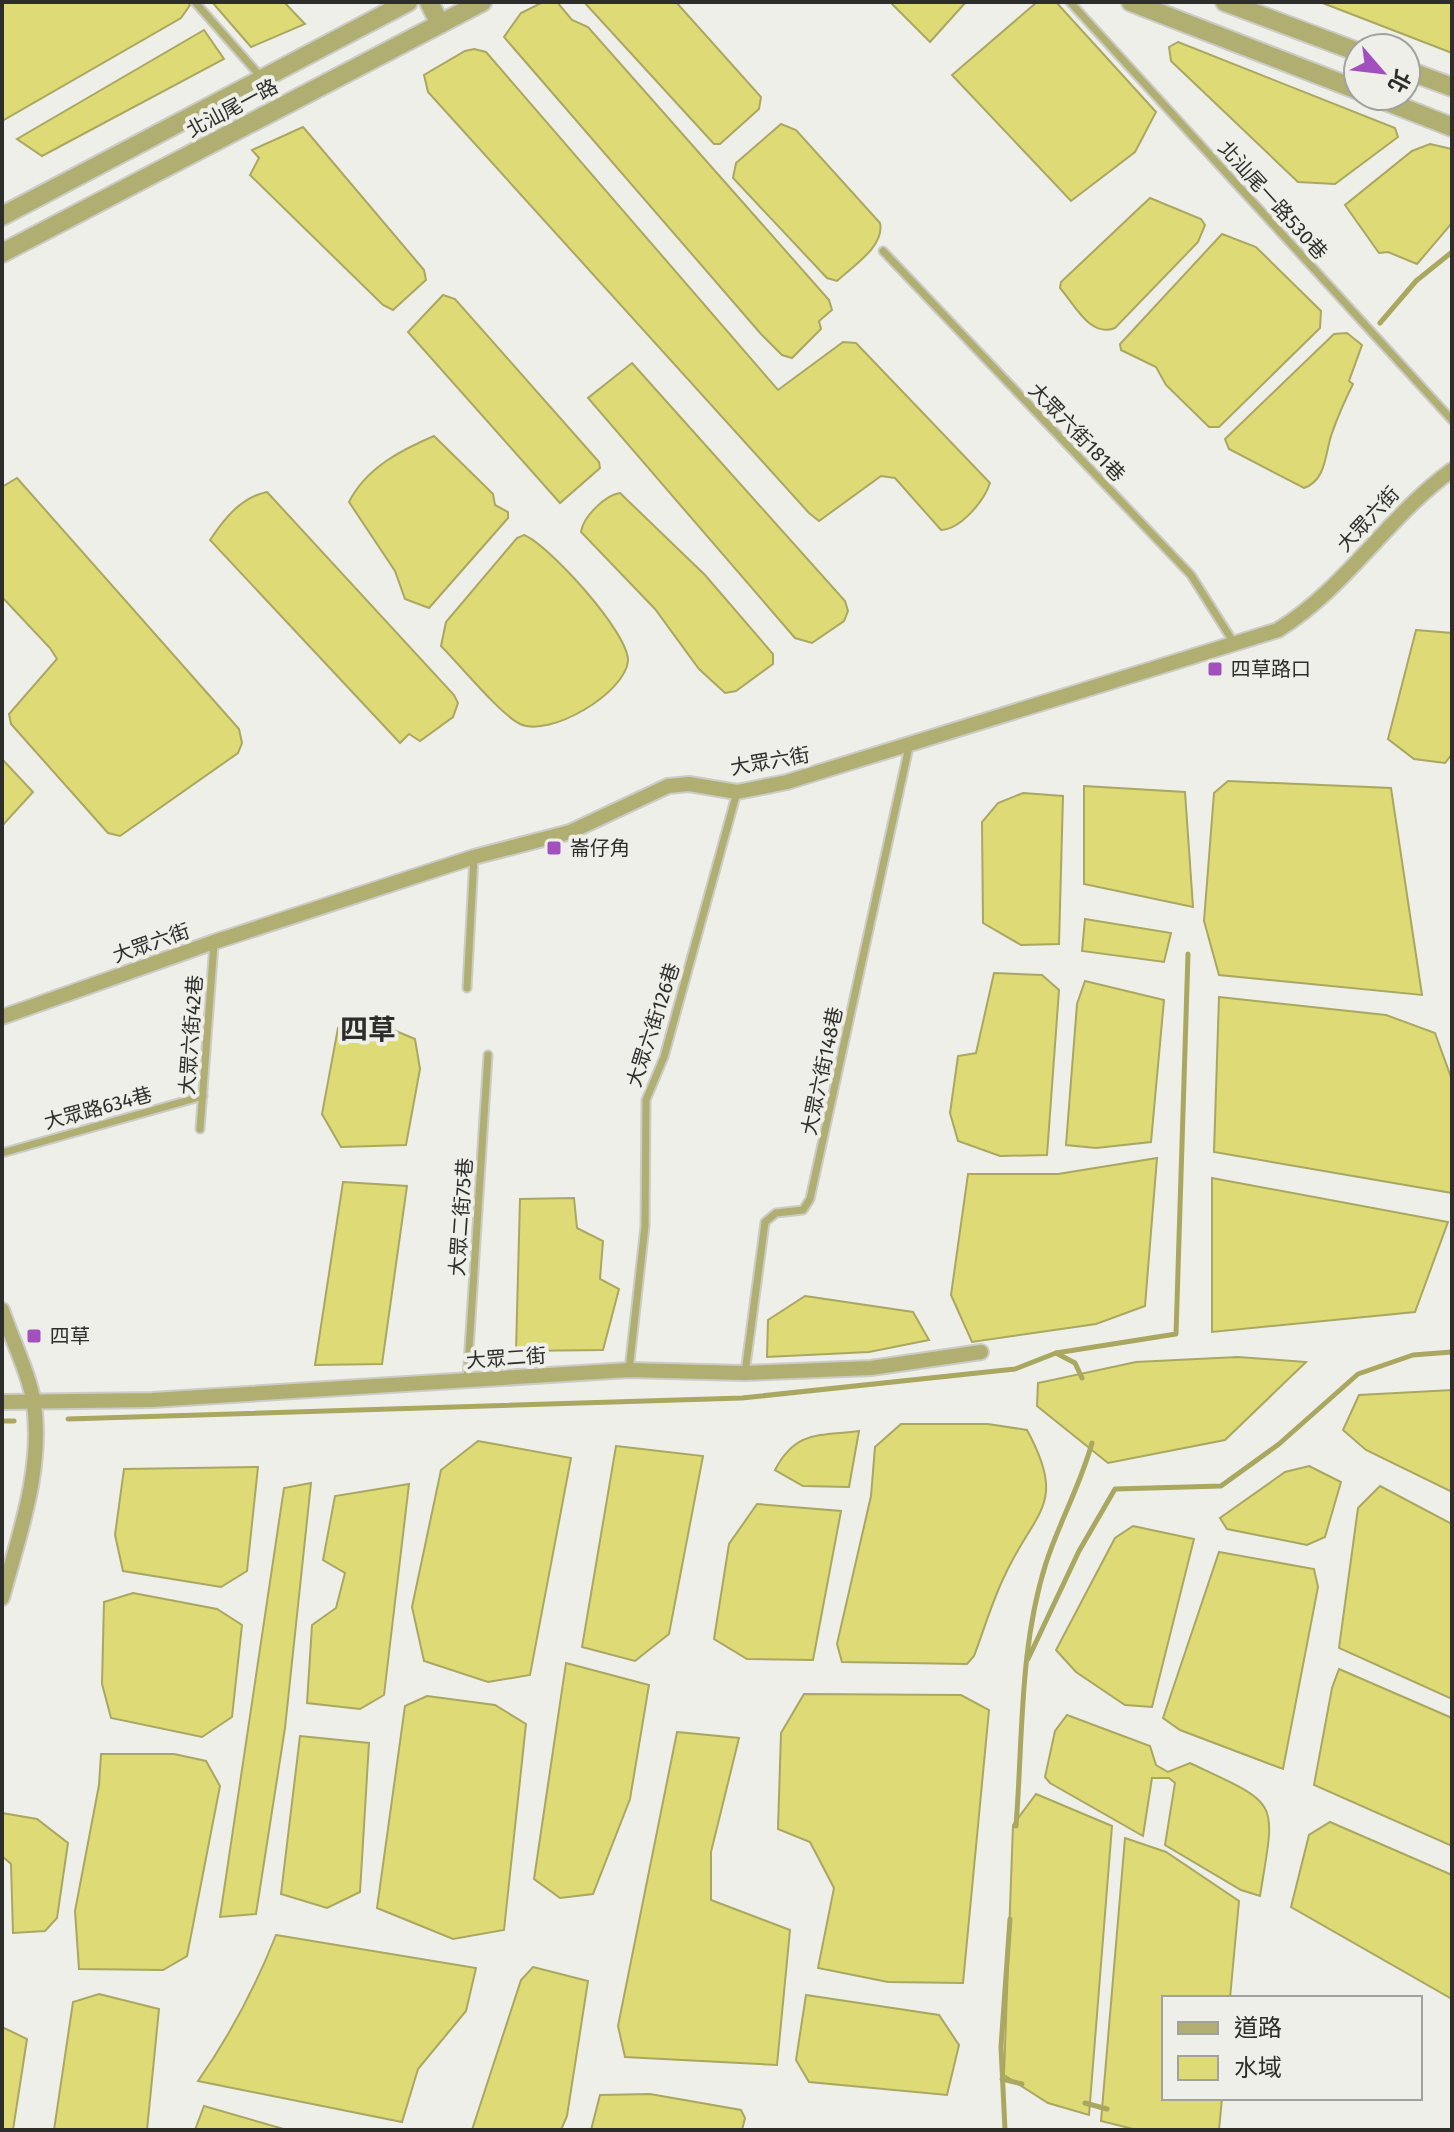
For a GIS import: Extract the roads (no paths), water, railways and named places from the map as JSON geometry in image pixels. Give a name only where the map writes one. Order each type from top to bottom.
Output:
[{"type":"street","name":"北汕尾一路","points":[[2,216],[408,2]]},
{"type":"street","points":[[429,2],[440,24]]},
{"type":"street","name":"北汕尾一路","points":[[2,253],[482,2]]},
{"type":"street","points":[[1131,2],[1342,84]]},
{"type":"street","points":[[1225,2],[1342,46]]},
{"type":"street","points":[[1422,76],[1452,87]]},
{"type":"street","points":[[1414,112],[1452,127]]},
{"type":"street","points":[[136,146],[152,175]]},
{"type":"street","name":"大眾六街","points":[[2,1017],[214,942],[474,857],[570,832],[668,786],[689,784],[737,792],[787,782],[909,747],[1278,630],[1318,603],[1418,494],[1452,470]]},
{"type":"street","points":[[2,1310],[34,1402],[36,1451],[33,1481],[2,1598]]},
{"type":"street","name":"大眾二街","points":[[2,1402],[152,1400],[629,1370],[745,1373],[871,1368],[981,1352]]},
{"type":"lane","points":[[195,2],[262,79]]},
{"type":"lane","name":"北汕尾一路530巷","points":[[1070,2],[1452,420]]},
{"type":"lane","name":"大眾六街181巷","points":[[883,251],[1191,575],[1235,645]]},
{"type":"lane","name":"大眾六街148巷","points":[[745,1373],[765,1222],[776,1213],[803,1210],[810,1199],[909,747]]},
{"type":"lane","name":"大眾六街126巷","points":[[629,1370],[645,1226],[646,1100],[664,1057],[737,792]]},
{"type":"lane","points":[[467,988],[474,857]]},
{"type":"lane","name":"大眾六街42巷","points":[[200,1129],[214,942]]},
{"type":"lane","name":"大眾二街75巷","points":[[467,1381],[488,1055]]},
{"type":"lane","name":"大眾路634巷","points":[[2,1153],[203,1096]]},
{"type":"water","points":[[2,2],[187,2],[190,5],[181,18],[2,121]]},
{"type":"water","points":[[212,2],[284,2],[305,24],[251,47]]},
{"type":"water","points":[[543,2],[557,2],[572,20],[588,27],[829,300],[832,310],[819,321],[821,329],[792,358],[782,355],[761,334],[504,37],[521,13]]},
{"type":"water","points":[[584,2],[676,2],[761,97],[759,109],[720,144],[714,144]]},
{"type":"water","points":[[890,2],[966,2],[930,42]]},
{"type":"water","points":[[1037,2],[1056,2],[1156,112],[1135,152],[1071,201],[952,75]]},
{"type":"water","points":[[1320,2],[1452,2],[1452,53],[1422,41],[1422,32],[1398,32]]},
{"type":"water","points":[[204,30],[224,59],[42,156],[17,139]]},
{"type":"water","points":[[1178,42],[1342,107],[1342,112],[1355,112],[1395,128],[1398,137],[1335,184],[1298,182],[1171,61],[1169,47]]},
{"type":"water","points":[[474,49],[486,52],[778,390],[843,342],[856,343],[990,483],[971,513],[956,525],[941,530],[895,478],[881,476],[819,521],[809,513],[428,92],[424,75]]},
{"type":"water","points":[[781,124],[796,130],[880,223],[878,240],[873,248],[837,281],[827,278],[733,178],[736,163]]},
{"type":"water","points":[[303,127],[424,270],[426,280],[393,310],[383,305],[250,175],[259,158],[252,150]]},
{"type":"water","points":[[1430,144],[1452,149],[1452,223],[1417,264],[1388,252],[1379,253],[1345,205],[1412,151]]},
{"type":"water","points":[[1150,198],[1201,219],[1205,225],[1198,242],[1115,328],[1098,328],[1077,311],[1060,288],[1061,282]]},
{"type":"water","points":[[1222,234],[1256,247],[1321,311],[1320,328],[1219,427],[1209,427],[1166,385],[1156,367],[1121,350],[1120,344]]},
{"type":"water","points":[[443,295],[455,299],[599,462],[600,468],[560,503],[408,332]]},
{"type":"water","points":[[1347,333],[1362,345],[1349,381],[1353,384],[1334,427],[1324,465],[1312,484],[1304,488],[1229,449],[1225,439],[1334,334]]},
{"type":"water","points":[[632,363],[845,601],[848,611],[844,621],[812,643],[795,638],[588,398]]},
{"type":"water","points":[[434,436],[493,494],[495,505],[508,512],[508,518],[429,608],[405,599],[395,571],[349,502],[375,470],[409,447]]},
{"type":"water","points":[[17,478],[239,729],[242,743],[238,753],[120,836],[108,833],[11,724],[9,714],[57,659],[2,597],[2,487]]},
{"type":"water","points":[[267,492],[454,695],[458,703],[453,717],[420,741],[409,734],[400,743],[210,540],[241,504]]},
{"type":"water","points":[[620,493],[705,575],[773,654],[773,664],[736,691],[725,693],[699,669],[655,609],[581,532],[596,508]]},
{"type":"water","points":[[524,535],[551,555],[586,591],[616,631],[628,661],[624,673],[600,699],[567,719],[533,727],[512,719],[441,646],[446,622],[517,538]]},
{"type":"water","points":[[1416,630],[1452,633],[1452,754],[1445,763],[1414,759],[1388,739]]},
{"type":"water","points":[[2,759],[33,792],[2,826]]},
{"type":"water","points":[[1228,781],[1391,788],[1422,995],[1219,975],[1204,921],[1214,793]]},
{"type":"water","points":[[1084,786],[1185,792],[1193,907],[1084,884]]},
{"type":"water","points":[[1023,793],[1063,796],[1059,944],[1021,945],[983,923],[982,822],[998,803]]},
{"type":"water","points":[[1085,919],[1171,933],[1164,962],[1082,951]]},
{"type":"water","points":[[994,973],[1042,975],[1059,990],[1047,1155],[1000,1156],[958,1141],[950,1113],[958,1056],[976,1053]]},
{"type":"water","points":[[1085,981],[1164,1000],[1151,1142],[1096,1148],[1066,1145],[1077,1004]]},
{"type":"water","points":[[1219,997],[1386,1015],[1435,1033],[1452,1080],[1452,1193],[1214,1152]]},
{"type":"water","points":[[377,1023],[415,1039],[420,1069],[406,1145],[341,1147],[322,1114],[338,1028]]},
{"type":"water","points":[[1157,1158],[1145,1306],[1096,1324],[972,1342],[951,1295],[968,1174],[1058,1174]]},
{"type":"water","points":[[1212,1178],[1448,1222],[1415,1312],[1212,1332]]},
{"type":"water","points":[[343,1182],[407,1186],[382,1364],[315,1365]]},
{"type":"water","points":[[574,1198],[577,1228],[603,1241],[600,1279],[619,1289],[603,1350],[516,1351],[520,1199]]},
{"type":"water","points":[[805,1296],[913,1312],[929,1340],[869,1352],[767,1357],[768,1320]]},
{"type":"water","points":[[1238,1357],[1306,1362],[1225,1440],[1108,1463],[1037,1406],[1038,1383],[1136,1362]]},
{"type":"water","points":[[1452,1390],[1452,1492],[1366,1450],[1343,1430],[1359,1395]]},
{"type":"water","points":[[901,1424],[988,1424],[1027,1430],[1045,1475],[1043,1506],[1005,1575],[974,1656],[967,1664],[842,1662],[837,1644],[871,1496],[875,1447]]},
{"type":"water","points":[[859,1431],[849,1487],[803,1486],[775,1470],[783,1457],[800,1441],[820,1435]]},
{"type":"water","points":[[478,1441],[571,1458],[530,1675],[488,1682],[424,1661],[412,1607],[441,1470]]},
{"type":"water","points":[[616,1446],[703,1456],[669,1634],[635,1661],[582,1647]]},
{"type":"water","points":[[1309,1466],[1341,1482],[1325,1537],[1307,1545],[1227,1529],[1220,1518],[1285,1472]]},
{"type":"water","points":[[258,1467],[247,1571],[221,1587],[123,1571],[115,1535],[124,1469]]},
{"type":"water","points":[[311,1483],[285,1728],[256,1914],[220,1917],[284,1488]]},
{"type":"water","points":[[409,1484],[384,1695],[360,1709],[307,1703],[312,1625],[336,1608],[345,1573],[323,1560],[335,1496]]},
{"type":"water","points":[[1380,1486],[1452,1524],[1452,1699],[1339,1648],[1358,1508]]},
{"type":"water","points":[[757,1504],[841,1511],[813,1660],[747,1659],[714,1639],[729,1544]]},
{"type":"water","points":[[1133,1526],[1194,1539],[1152,1707],[1125,1705],[1076,1672],[1056,1650],[1115,1538]]},
{"type":"water","points":[[1219,1552],[1314,1569],[1318,1587],[1283,1769],[1180,1730],[1163,1718]]},
{"type":"water","points":[[133,1593],[217,1609],[242,1625],[232,1717],[202,1737],[111,1718],[102,1684],[104,1602]]},
{"type":"water","points":[[566,1663],[649,1685],[630,1799],[593,1894],[560,1898],[534,1879]]},
{"type":"water","points":[[1339,1669],[1452,1718],[1452,1846],[1314,1785],[1332,1688]]},
{"type":"water","points":[[804,1694],[961,1695],[989,1710],[963,1983],[888,1982],[818,1968],[834,1888],[810,1842],[778,1829],[781,1733]]},
{"type":"water","points":[[427,1696],[495,1705],[526,1724],[504,1930],[453,1939],[377,1908],[405,1706]]},
{"type":"water","points":[[1067,1715],[1150,1746],[1156,1765],[1168,1772],[1190,1763],[1256,1798],[1265,1808],[1269,1822],[1260,1896],[1241,1890],[1165,1845],[1175,1783],[1169,1778],[1152,1778],[1143,1836],[1050,1783],[1045,1777],[1055,1731]]},
{"type":"water","points":[[677,1732],[739,1738],[711,1852],[711,1900],[790,1930],[777,2065],[625,2057],[618,2026]]},
{"type":"water","points":[[300,1736],[369,1743],[360,1892],[327,1908],[281,1894]]},
{"type":"water","points":[[101,1754],[174,1754],[206,1761],[220,1786],[187,1956],[163,1970],[79,1969],[75,1911],[99,1785]]},
{"type":"water","points":[[1036,1794],[1112,1826],[1089,2115],[1048,2103],[1004,2075],[1013,1825]]},
{"type":"water","points":[[2,1813],[37,1819],[68,1843],[57,1918],[45,1931],[13,1933],[11,1864],[2,1856]]},
{"type":"water","points":[[1330,1822],[1452,1875],[1452,1999],[1291,1907],[1309,1835]]},
{"type":"water","points":[[1125,1838],[1166,1852],[1239,1901],[1230,1996],[1162,1996],[1162,2100],[1222,2100],[1219,2130],[1137,2130],[1101,2121]]},
{"type":"water","points":[[276,1935],[476,1968],[466,2011],[418,2069],[402,2122],[198,2081],[242,2010]]},
{"type":"water","points":[[533,1967],[588,1981],[567,2116],[561,2130],[472,2130],[521,1980]]},
{"type":"water","points":[[99,1994],[159,2009],[147,2130],[54,2130],[73,2002]]},
{"type":"water","points":[[806,1995],[939,2015],[959,2045],[947,2095],[809,2082],[796,2060]]},
{"type":"water","points":[[2,2027],[27,2039],[13,2130],[2,2130]]},
{"type":"water","points":[[650,2094],[741,2110],[745,2118],[742,2130],[591,2130],[600,2095]]},
{"type":"water","points":[[204,2106],[287,2130],[195,2130]]},
{"type":"waterway","points":[[1380,323],[1416,281],[1452,252]]},
{"type":"waterway","points":[[68,1419],[742,1398],[1015,1369],[1056,1353],[1176,1334],[1188,954]]},
{"type":"waterway","points":[[1028,1659],[1079,1551],[1115,1489],[1221,1486],[1279,1444],[1358,1374],[1413,1355],[1452,1352]]},
{"type":"waterway","points":[[1056,1353],[1075,1363],[1082,1378]]},
{"type":"waterway","points":[[2,1421],[14,1421]]},
{"type":"waterway","points":[[1016,1826],[1026,1660],[1037,1595],[1051,1548],[1092,1443]]},
{"type":"waterway","points":[[1005,2130],[1001,2047],[1010,1919]]},
{"type":"waterway","points":[[1002,2079],[1022,2084]]},
{"type":"waterway","points":[[1085,2103],[1107,2109]]},
{"type":"place","name":"四草路口","points":[[1215,669]]},
{"type":"place","name":"崙仔角","points":[[554,848]]},
{"type":"place","name":"四草","points":[[34,1336]]},
{"type":"district","name":"四草","points":[[368,1029]]}]
